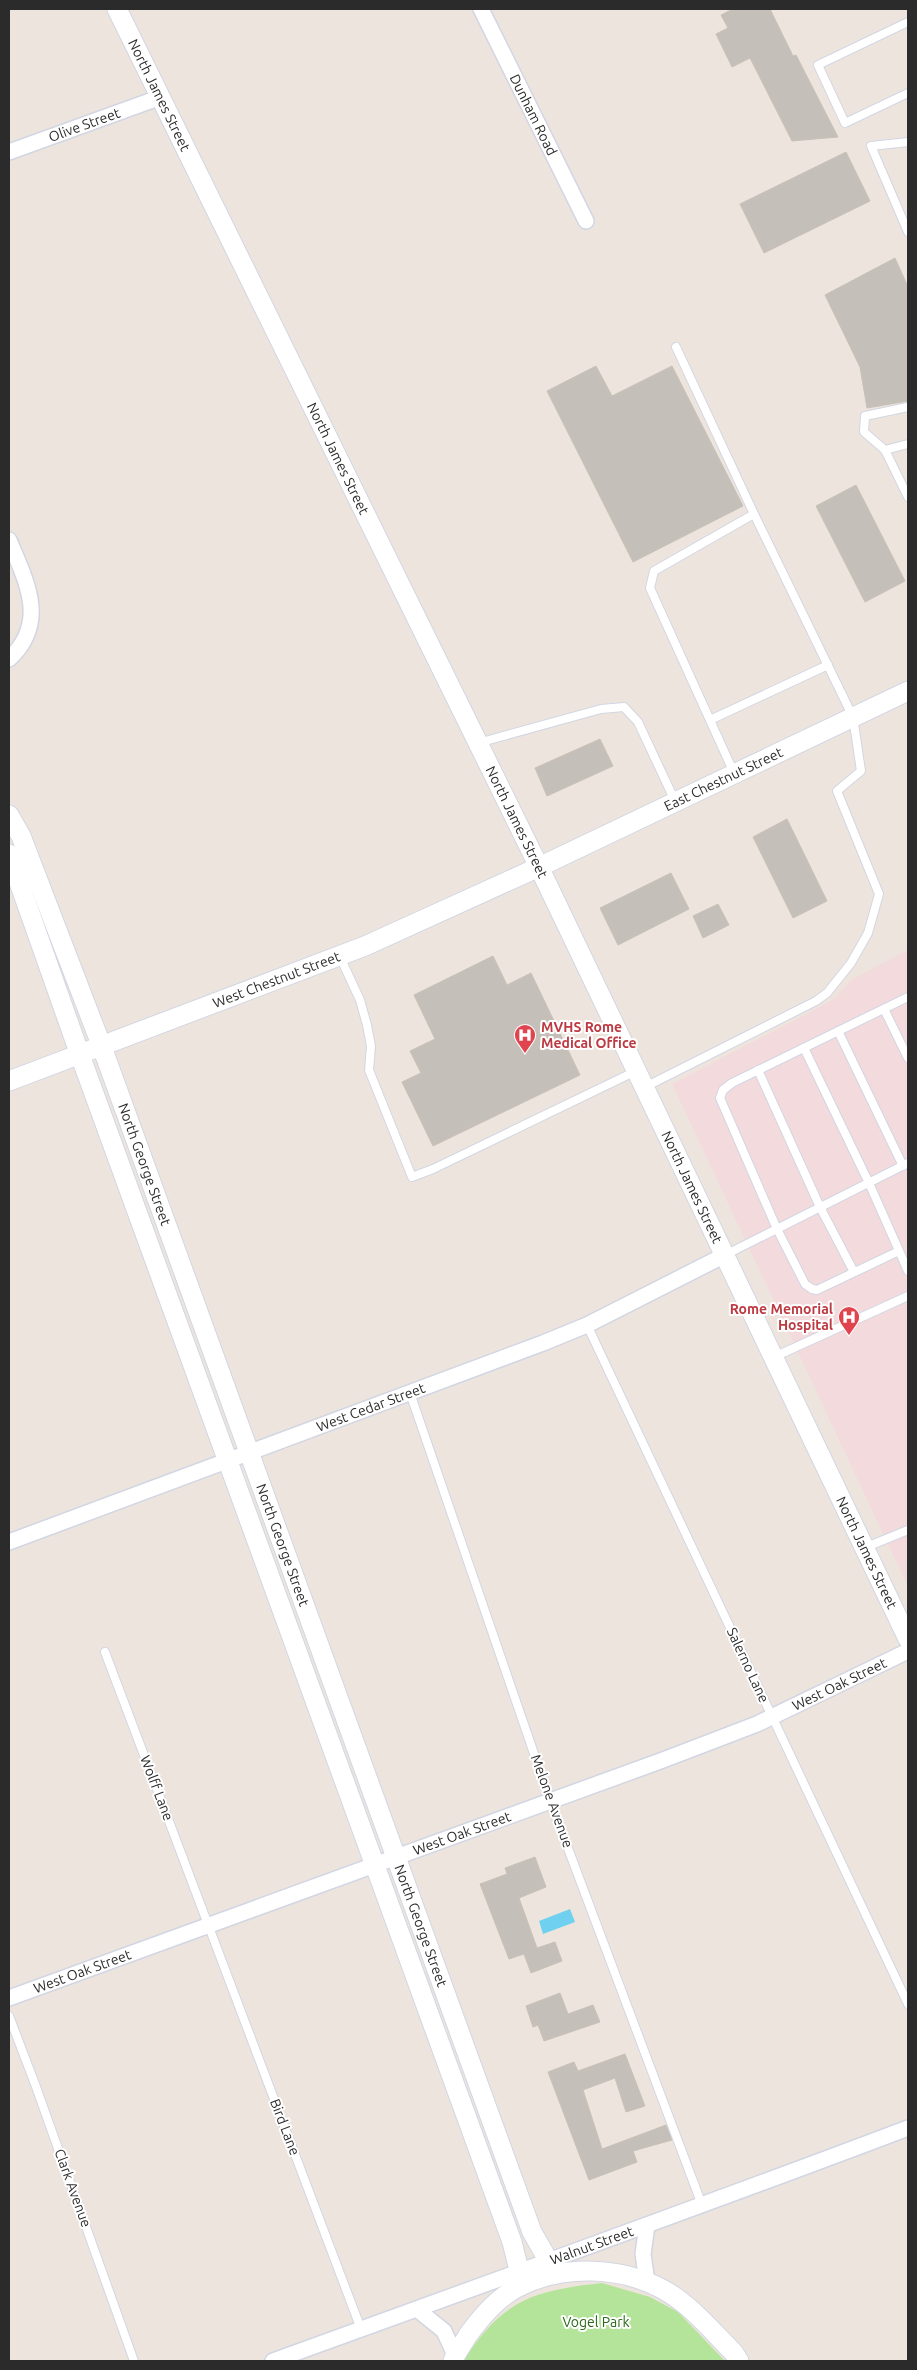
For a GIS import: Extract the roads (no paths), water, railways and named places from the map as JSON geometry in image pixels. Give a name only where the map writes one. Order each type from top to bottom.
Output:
[{"type":"street","name":"North James Street","points":[[117,9],[539,867],[908,1639]]},
{"type":"street","name":"Dunham Road","points":[[481,9],[586,221]]},
{"type":"street","name":"Olive Street","points":[[9,152],[160,97]]},
{"type":"street","points":[[9,540],[32,598],[31,625],[14,654],[9,658]]},
{"type":"street","name":"East Chestnut Street","points":[[539,867],[908,691]]},
{"type":"street","name":"North George Street","points":[[9,815],[21,836],[102,1047],[532,2232],[552,2267]]},
{"type":"street","name":"North George Street","points":[[9,854],[80,1055],[509,2233],[520,2278]]},
{"type":"street","name":"West Chestnut Street","points":[[9,1081],[340,956],[539,867]]},
{"type":"street","name":"West Cedar Street","points":[[9,1542],[588,1325],[725,1256]]},
{"type":"street","name":"West Oak Street","points":[[9,1998],[551,1803],[772,1716],[908,1651]]},
{"type":"street","name":"Walnut Street","points":[[552,2267],[647,2225],[908,2128]]},
{"type":"street","points":[[646,2282],[643,2254],[647,2225]]},
{"type":"street","points":[[273,2361],[361,2329],[552,2267],[611,2273],[646,2282],[664,2290],[692,2310],[739,2361]]},
{"type":"street","points":[[454,2358],[482,2315],[506,2295],[520,2278]]},
{"type":"street","points":[[418,2310],[444,2331],[454,2358]]},
{"type":"lane","points":[[908,22],[818,65],[845,123],[908,93]]},
{"type":"lane","points":[[908,142],[871,146],[904,213],[908,232]]},
{"type":"lane","points":[[340,956],[360,1000],[371,1046],[370,1070],[412,1177],[816,1001],[827,993],[851,963],[868,933],[879,894],[837,791],[861,771],[853,717],[754,514],[676,347]]},
{"type":"lane","points":[[908,407],[865,416],[864,432],[885,450],[908,497]]},
{"type":"lane","points":[[885,450],[908,444]]},
{"type":"lane","points":[[734,773],[650,588],[654,571],[754,514]]},
{"type":"lane","points":[[710,720],[828,665]]},
{"type":"lane","points":[[478,743],[601,709],[624,707],[638,722],[675,801]]},
{"type":"lane","points":[[899,1251],[817,1290],[805,1284],[777,1229],[720,1098],[723,1090],[732,1083],[908,997]]},
{"type":"lane","points":[[884,1009],[908,1058]]},
{"type":"lane","points":[[725,1256],[906,1164],[838,1031]]},
{"type":"lane","points":[[804,1048],[869,1183],[908,1271]]},
{"type":"lane","points":[[758,1070],[820,1207],[854,1272]]},
{"type":"lane","points":[[773,1358],[908,1296]]},
{"type":"lane","name":"Salerno Lane","points":[[588,1325],[908,2004]]},
{"type":"lane","name":"Melone Avenue","points":[[410,1393],[551,1803],[702,2206]]},
{"type":"lane","points":[[864,1548],[908,1530]]},
{"type":"lane","name":"Wolff Lane","points":[[106,1652],[208,1925]]},
{"type":"lane","name":"Bird Lane","points":[[208,1925],[361,2329]]},
{"type":"lane","name":"Clark Avenue","points":[[9,2016],[100,2262],[134,2361]]},
{"type":"water","points":[[570,1909],[575,1922],[543,1934],[539,1921]]},
{"type":"place","name":"MVHS Rome Medical Office","points":[[525,1054]]},
{"type":"place","name":"Rome Memorial Hospital","points":[[849,1336]]},
{"type":"park label","name":"Vogel Park","points":[[596,2322]]}]
